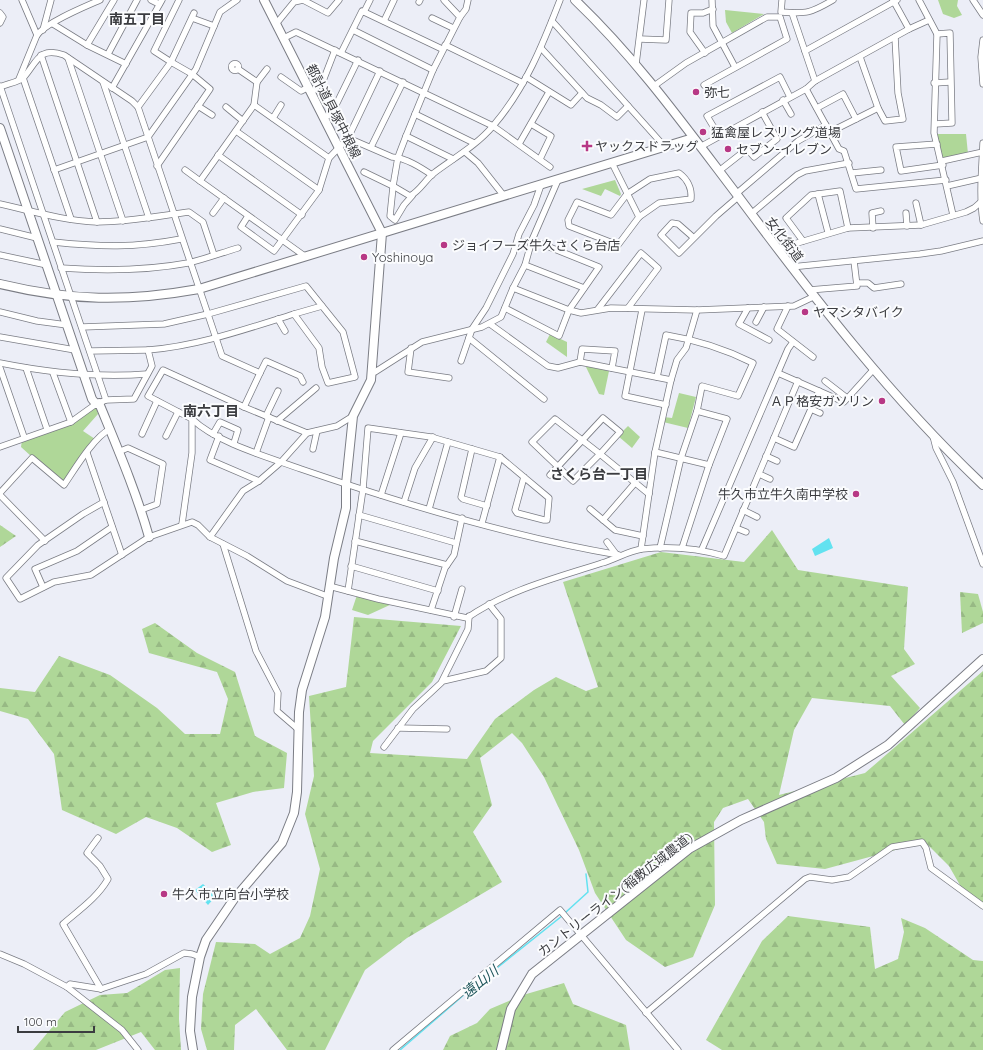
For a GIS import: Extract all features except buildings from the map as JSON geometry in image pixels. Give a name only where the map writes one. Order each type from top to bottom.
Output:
[{"type":"street","points":[[22,0],[37,35]]},
{"type":"street","points":[[43,30],[51,0]]},
{"type":"street","points":[[71,219],[21,79],[37,35],[63,17],[100,0]]},
{"type":"street","points":[[87,45],[114,0]]},
{"type":"street","points":[[108,54],[137,0]]},
{"type":"street","points":[[112,88],[161,2],[151,0]]},
{"type":"street","points":[[157,166],[210,89],[192,74],[154,51],[179,0]]},
{"type":"street","points":[[54,170],[148,137],[196,69],[220,12],[237,0]]},
{"type":"street","points":[[276,24],[294,2],[303,0],[328,13],[339,0]]},
{"type":"street","points":[[281,77],[301,91],[310,90],[322,81],[338,51],[353,30],[362,11],[364,12],[370,0]]},
{"type":"street","points":[[384,21],[394,0]]},
{"type":"street","points":[[444,0],[460,17]]},
{"type":"street","points":[[468,0],[466,9],[453,28],[433,70],[398,158],[390,216],[395,220],[412,196],[432,174],[465,152],[493,126],[523,83],[541,48],[560,0]]},
{"type":"street","name":"女化街道","points":[[576,0],[636,64],[654,86],[811,294],[873,370],[932,434],[983,485]]},
{"type":"street","points":[[636,64],[644,0]]},
{"type":"street","points":[[640,39],[666,40],[669,0]]},
{"type":"street","points":[[712,0],[713,26],[735,67]]},
{"type":"street","points":[[782,0],[781,12],[792,13],[812,12],[833,0]]},
{"type":"street","points":[[805,51],[895,0],[909,29]]},
{"type":"street","points":[[919,0],[937,34],[934,83],[934,133],[954,215]]},
{"type":"street","points":[[973,0],[983,15]]},
{"type":"street","name":"都計道貝塚中根線","points":[[266,3],[382,233]]},
{"type":"street","points":[[704,53],[690,32],[691,13],[702,13],[713,9]]},
{"type":"street","points":[[364,12],[523,83]]},
{"type":"street","points":[[0,13],[3,17],[0,23]]},
{"type":"street","points":[[792,13],[815,81]]},
{"type":"street","points":[[138,107],[171,62],[193,15],[214,26]]},
{"type":"street","points":[[654,86],[704,53],[766,17],[780,17],[787,39],[704,85]]},
{"type":"street","points":[[432,18],[453,28]]},
{"type":"street","points":[[700,147],[783,100],[806,89],[815,81],[909,29],[929,20]]},
{"type":"street","points":[[552,21],[665,147]]},
{"type":"street","points":[[53,24],[87,45],[126,64]]},
{"type":"street","points":[[353,30],[433,70]]},
{"type":"street","points":[[284,38],[296,32],[424,92],[493,126],[550,167]]},
{"type":"street","points":[[935,124],[952,123],[950,34],[937,34]]},
{"type":"street","points":[[860,57],[878,108],[885,121],[903,119],[898,93],[895,37]]},
{"type":"street","points":[[983,40],[981,57],[983,84]]},
{"type":"street","points":[[541,48],[587,98],[601,105],[617,117],[628,106]]},
{"type":"street","points":[[149,537],[141,510],[100,402],[98,376],[0,86],[21,79],[36,58],[41,55],[54,52],[68,58],[132,101],[138,107],[181,239],[222,356],[260,373]]},
{"type":"street","points":[[41,55],[97,222]]},
{"type":"street","points":[[68,58],[124,221]]},
{"type":"street","points":[[325,118],[333,111],[358,60]]},
{"type":"street","points":[[238,69],[257,82]]},
{"type":"street","points":[[200,181],[254,105],[257,82],[267,69]]},
{"type":"street","points":[[248,216],[241,227],[274,252],[284,241],[319,190],[329,158],[348,138],[380,71]]},
{"type":"street","points":[[526,77],[571,105],[582,93]]},
{"type":"street","points":[[719,136],[707,116],[780,77],[790,97]]},
{"type":"street","points":[[103,82],[148,218]]},
{"type":"street","points":[[371,147],[403,82]]},
{"type":"street","points":[[934,83],[950,82]]},
{"type":"street","points":[[806,89],[838,149],[844,151],[856,189],[946,180]]},
{"type":"street","points":[[519,144],[549,92]]},
{"type":"street","points":[[817,108],[843,94],[856,119]]},
{"type":"street","points":[[783,100],[791,114]]},
{"type":"street","points":[[254,105],[329,158]]},
{"type":"street","points":[[273,118],[281,105]]},
{"type":"street","points":[[198,106],[212,115]]},
{"type":"street","points":[[226,107],[243,121]]},
{"type":"street","points":[[830,132],[878,108]]},
{"type":"street","points":[[719,171],[747,148],[754,157],[776,139],[762,112]]},
{"type":"street","points":[[415,114],[474,143]]},
{"type":"street","points":[[531,124],[550,136],[540,159]]},
{"type":"street","points":[[694,238],[678,224],[672,223],[661,235],[679,253],[737,196],[798,140],[826,125]]},
{"type":"street","points":[[0,128],[92,399],[100,402],[134,399],[152,366],[148,350]]},
{"type":"street","points":[[236,131],[319,190]]},
{"type":"street","points":[[406,136],[453,160]]},
{"type":"street","points":[[348,138],[392,157],[398,158],[432,174]]},
{"type":"street","points":[[0,284],[72,297],[138,298],[198,289],[693,138]]},
{"type":"street","points":[[983,143],[983,221]]},
{"type":"street","points":[[937,144],[896,147],[901,171],[942,163],[983,152]]},
{"type":"street","points":[[465,152],[478,163],[504,196]]},
{"type":"street","points":[[218,155],[302,215]]},
{"type":"street","points":[[612,163],[639,217]]},
{"type":"street","points":[[751,214],[805,170],[849,163]]},
{"type":"street","points":[[185,170],[306,257]]},
{"type":"street","points":[[852,173],[881,170]]},
{"type":"street","points":[[364,172],[408,196],[412,196]]},
{"type":"street","points":[[679,173],[684,176],[692,191],[691,199],[659,203],[639,217],[618,245],[569,226],[568,220],[577,202],[610,215],[627,194],[650,179],[679,173]]},
{"type":"street","points":[[947,186],[982,178]]},
{"type":"street","points":[[371,371],[375,372],[410,348],[422,342],[490,324],[501,316],[525,265],[532,240],[558,180]]},
{"type":"street","points":[[461,361],[472,329],[486,308],[512,254],[519,234],[534,205],[541,185]]},
{"type":"street","points":[[803,241],[786,218],[812,195],[840,191],[848,228]]},
{"type":"street","points":[[818,194],[828,232]]},
{"type":"street","points":[[213,213],[224,198]]},
{"type":"street","points":[[1,202],[28,211],[97,222],[124,221],[189,212],[203,222],[214,255]]},
{"type":"street","points":[[777,249],[828,232],[848,228],[921,225],[974,208],[982,202]]},
{"type":"street","points":[[916,203],[921,225]]},
{"type":"street","points":[[873,228],[872,213],[881,210]]},
{"type":"street","points":[[906,213],[907,226]]},
{"type":"street","points":[[0,229],[37,238]]},
{"type":"street","points":[[193,1050],[190,1012],[194,981],[206,940],[234,899],[273,854],[288,831],[294,813],[297,792],[298,730],[302,690],[325,617],[327,596],[346,508],[346,484],[353,416],[371,380],[374,355],[377,283],[382,233]]},
{"type":"street","points":[[53,242],[86,246],[130,247],[181,239]]},
{"type":"street","points":[[505,308],[559,336],[569,310],[599,267],[532,240]]},
{"type":"street","points":[[791,267],[941,251],[983,241]]},
{"type":"street","points":[[61,268],[127,271],[189,262],[238,248]]},
{"type":"street","points":[[598,309],[641,253],[658,268],[628,308]]},
{"type":"street","points":[[0,255],[47,265]]},
{"type":"street","points":[[513,288],[569,310],[581,313],[598,309],[628,308],[642,310],[670,308],[697,310],[794,306],[811,294],[857,286],[854,260]]},
{"type":"street","points":[[525,265],[584,288]]},
{"type":"street","points":[[856,283],[868,283],[874,288],[901,284]]},
{"type":"street","points":[[82,327],[164,324],[208,314],[306,286],[343,332],[355,377],[328,383],[322,368],[319,348],[294,314]]},
{"type":"street","points":[[90,351],[174,348],[215,338],[322,306]]},
{"type":"street","points":[[788,306],[776,329],[813,357]]},
{"type":"street","points":[[756,322],[764,307]]},
{"type":"street","points":[[748,308],[739,324],[769,340]]},
{"type":"street","points":[[642,310],[625,396],[666,405]]},
{"type":"street","points":[[642,549],[655,452],[671,380],[677,360],[686,348],[697,310]]},
{"type":"street","points":[[0,312],[36,321],[67,325]]},
{"type":"street","points":[[278,320],[285,331]]},
{"type":"street","points":[[490,324],[548,366],[558,368],[580,362],[671,380]]},
{"type":"street","points":[[657,377],[666,335],[688,339],[727,350],[753,363],[738,396],[702,386],[697,411],[681,458],[660,548]]},
{"type":"street","points":[[0,337],[75,350]]},
{"type":"street","points":[[469,338],[544,399]]},
{"type":"street","points":[[702,550],[788,349],[793,342]]},
{"type":"street","points":[[410,348],[408,372],[449,378]]},
{"type":"street","points":[[580,362],[582,349],[615,350],[612,368]]},
{"type":"street","points":[[244,407],[266,361],[300,376],[303,382]]},
{"type":"street","points":[[0,363],[53,373],[98,376],[147,374]]},
{"type":"street","points":[[0,368],[24,437]]},
{"type":"street","points":[[26,368],[47,429]]},
{"type":"street","points":[[353,416],[337,426],[307,433],[244,407],[163,370],[148,396],[192,419],[202,429],[234,444],[346,484],[462,518],[579,548],[618,555]]},
{"type":"street","points":[[778,373],[844,402],[846,398],[873,370]]},
{"type":"street","points":[[53,373],[70,422]]},
{"type":"street","points":[[329,586],[466,618],[489,604],[530,586],[605,563],[618,555],[642,549],[682,548],[702,550],[724,556],[798,381]]},
{"type":"street","points":[[825,381],[846,398]]},
{"type":"street","points":[[278,420],[316,388]]},
{"type":"street","points":[[774,438],[794,447],[819,390]]},
{"type":"street","points":[[256,453],[278,391]]},
{"type":"street","points":[[142,434],[157,401]]},
{"type":"street","points":[[1,444],[70,422],[100,402]]},
{"type":"street","points":[[811,409],[820,412]]},
{"type":"street","points":[[682,548],[709,465],[727,419],[697,411]]},
{"type":"street","points":[[166,436],[178,412]]},
{"type":"street","points":[[550,475],[558,466],[582,440],[603,418],[620,432],[600,454],[573,481],[558,466],[532,442],[555,419],[582,440],[600,454],[649,494]]},
{"type":"street","points":[[182,524],[192,453],[192,419]]},
{"type":"street","points":[[234,444],[238,430],[220,422],[210,460],[259,481]]},
{"type":"street","points":[[348,591],[363,489],[368,428],[433,437],[500,457],[524,477],[549,498],[547,520],[517,513],[515,510],[524,477]]},
{"type":"street","points":[[45,541],[0,494],[32,458],[64,485],[104,432],[110,429]]},
{"type":"street","points":[[313,449],[317,431]]},
{"type":"street","points":[[210,537],[243,491],[259,481],[281,462],[307,433]]},
{"type":"street","points":[[381,495],[401,433]]},
{"type":"street","points":[[932,434],[936,448],[953,482],[983,564]]},
{"type":"street","points":[[404,502],[416,468],[433,437]]},
{"type":"street","points":[[429,509],[448,442]]},
{"type":"street","points":[[118,452],[128,448],[163,464],[157,504],[141,510]]},
{"type":"street","points":[[472,449],[461,497],[463,499],[487,506]]},
{"type":"street","points":[[655,452],[709,465]]},
{"type":"street","points":[[87,453],[122,556]]},
{"type":"street","points":[[766,456],[777,461]]},
{"type":"street","points":[[482,523],[500,457]]},
{"type":"street","points":[[759,474],[770,479]]},
{"type":"street","points":[[603,520],[635,483]]},
{"type":"street","points":[[104,502],[83,514],[45,541],[6,578],[20,599],[54,582],[91,575],[149,537],[182,524],[192,522],[198,525],[210,537],[247,556],[287,581],[327,596]]},
{"type":"street","points":[[590,509],[615,530],[643,536]]},
{"type":"street","points":[[744,510],[758,517]]},
{"type":"street","points":[[359,515],[456,543]]},
{"type":"street","points":[[431,610],[447,566],[454,555],[462,518]]},
{"type":"street","points":[[43,588],[35,569],[77,551],[112,527]]},
{"type":"street","points":[[736,528],[746,532]]},
{"type":"street","points":[[355,541],[447,566]]},
{"type":"street","points":[[607,542],[618,555]]},
{"type":"street","points":[[223,544],[256,651],[278,693],[277,711],[298,730]]},
{"type":"street","points":[[352,566],[438,591]]},
{"type":"street","points":[[454,616],[462,589]]},
{"type":"street","points":[[443,680],[486,671],[501,658],[501,619],[489,604]]},
{"type":"street","points":[[384,747],[413,709],[443,680],[468,629],[469,616]]},
{"type":"street","name":"カントリーライン(稲敷広域農道)","points":[[501,1050],[511,1009],[532,974],[689,849],[741,820],[836,778],[888,744],[983,660]]},
{"type":"street","points":[[398,728],[447,729]]},
{"type":"street","points":[[98,838],[87,853],[108,878],[103,888],[62,924],[101,989]]},
{"type":"street","points":[[646,1014],[805,879],[810,877],[832,880],[849,877],[892,847],[922,842],[926,848],[931,868],[983,906]]},
{"type":"street","points":[[393,1050],[560,910],[646,1014],[678,1050]]},
{"type":"street","points":[[0,954],[24,964],[67,987],[122,1030],[138,1050]]},
{"type":"street","points":[[67,987],[70,984],[101,989],[146,974],[184,954],[192,954],[200,957]]},
{"type":"green space","points":[[938,0],[958,0],[957,6],[962,15],[954,18],[943,14]]},
{"type":"green space","points":[[725,10],[764,14],[732,33],[726,22]]},
{"type":"green space","points":[[936,134],[966,134],[968,154],[943,161]]},
{"type":"green space","points":[[615,180],[621,194],[620,196],[605,189],[601,196],[582,189]]},
{"type":"green space","points":[[550,334],[567,342],[567,357],[546,342]]},
{"type":"green space","points":[[585,365],[609,371],[604,395],[599,394]]},
{"type":"green space","points":[[679,393],[696,397],[688,428],[663,422],[664,417],[672,418]]},
{"type":"green space","points":[[96,406],[98,414],[83,431],[95,439],[62,484],[21,447],[22,440],[60,427]]},
{"type":"green space","points":[[628,426],[640,437],[632,448],[618,436]]},
{"type":"green space","points":[[0,525],[16,536],[0,547]]},
{"type":"green space","points":[[772,530],[798,570],[908,587],[904,649],[915,664],[891,676],[920,708],[905,725],[890,706],[812,698],[794,730],[779,795],[865,773],[983,671],[983,904],[965,894],[949,866],[925,842],[825,869],[777,864],[766,839],[764,822],[748,799],[723,808],[714,822],[715,905],[693,957],[665,967],[626,940],[595,893],[579,850],[544,777],[522,743],[512,733],[480,758],[492,805],[473,832],[502,882],[407,938],[365,970],[325,1050],[287,1050],[256,1009],[235,1025],[234,1050],[207,1050],[201,1029],[203,994],[216,942],[255,944],[270,954],[300,938],[310,916],[320,869],[305,814],[314,776],[309,696],[346,687],[354,617],[461,626],[432,682],[373,741],[370,753],[467,759],[495,719],[534,690],[556,677],[586,691],[598,687],[563,582],[661,552],[744,562]]},
{"type":"green space","points":[[960,592],[978,594],[983,612],[983,623],[962,633]]},
{"type":"green space","points":[[357,595],[392,604],[368,615],[352,610]]},
{"type":"green space","points":[[155,623],[197,653],[235,672],[255,736],[287,753],[284,788],[253,792],[216,803],[231,845],[212,852],[177,828],[146,817],[116,834],[62,810],[54,754],[28,719],[0,711],[0,688],[35,692],[59,656],[110,675],[157,708],[185,734],[220,734],[228,699],[217,672],[149,653],[142,629]]},
{"type":"green space","points":[[788,916],[870,927],[875,969],[898,959],[904,932],[901,918],[925,928],[973,960],[983,961],[983,1050],[722,1050],[706,1040],[762,941]]},
{"type":"green space","points":[[180,968],[179,1019],[181,1050],[155,1050],[141,1032],[96,1050],[33,1050],[65,1012],[100,995],[127,993],[165,970]]},
{"type":"green space","points":[[564,983],[573,1004],[626,1025],[630,1050],[443,1050],[450,1036],[477,1023],[490,1009],[523,995]]},
{"type":"water","points":[[829,538],[833,548],[815,556],[812,549]]},
{"type":"water","points":[[203,884],[216,896],[208,905],[195,890]]},
{"type":"waterway","name":"遠山川","points":[[566,912],[588,892],[586,874]]},
{"type":"waterway","name":"遠山川","points":[[400,1050],[473,987],[562,916]]},
{"type":"place","name":"弥七","points":[[696,92]]},
{"type":"place","name":"猛禽屋レスリング道場","points":[[703,132]]},
{"type":"place","name":"ヤックスドラッグ","points":[[587,146]]},
{"type":"place","name":"セブン-イレブン","points":[[728,149]]},
{"type":"place","name":"ジョイフーズ牛久さくら台店","points":[[444,245]]},
{"type":"place","name":"Yoshinoya","points":[[364,257]]},
{"type":"place","name":"ヤマシタバイク","points":[[805,312]]},
{"type":"place","name":"ＡＰ格安ガソリン","points":[[882,401]]},
{"type":"place","name":"牛久市立牛久南中学校","points":[[856,494]]},
{"type":"place","name":"牛久市立向台小学校","points":[[164,894]]},
{"type":"district","name":"南五丁目","points":[[137,19]]},
{"type":"district","name":"南六丁目","points":[[211,411]]},
{"type":"district","name":"さくら台一丁目","points":[[599,474]]}]
